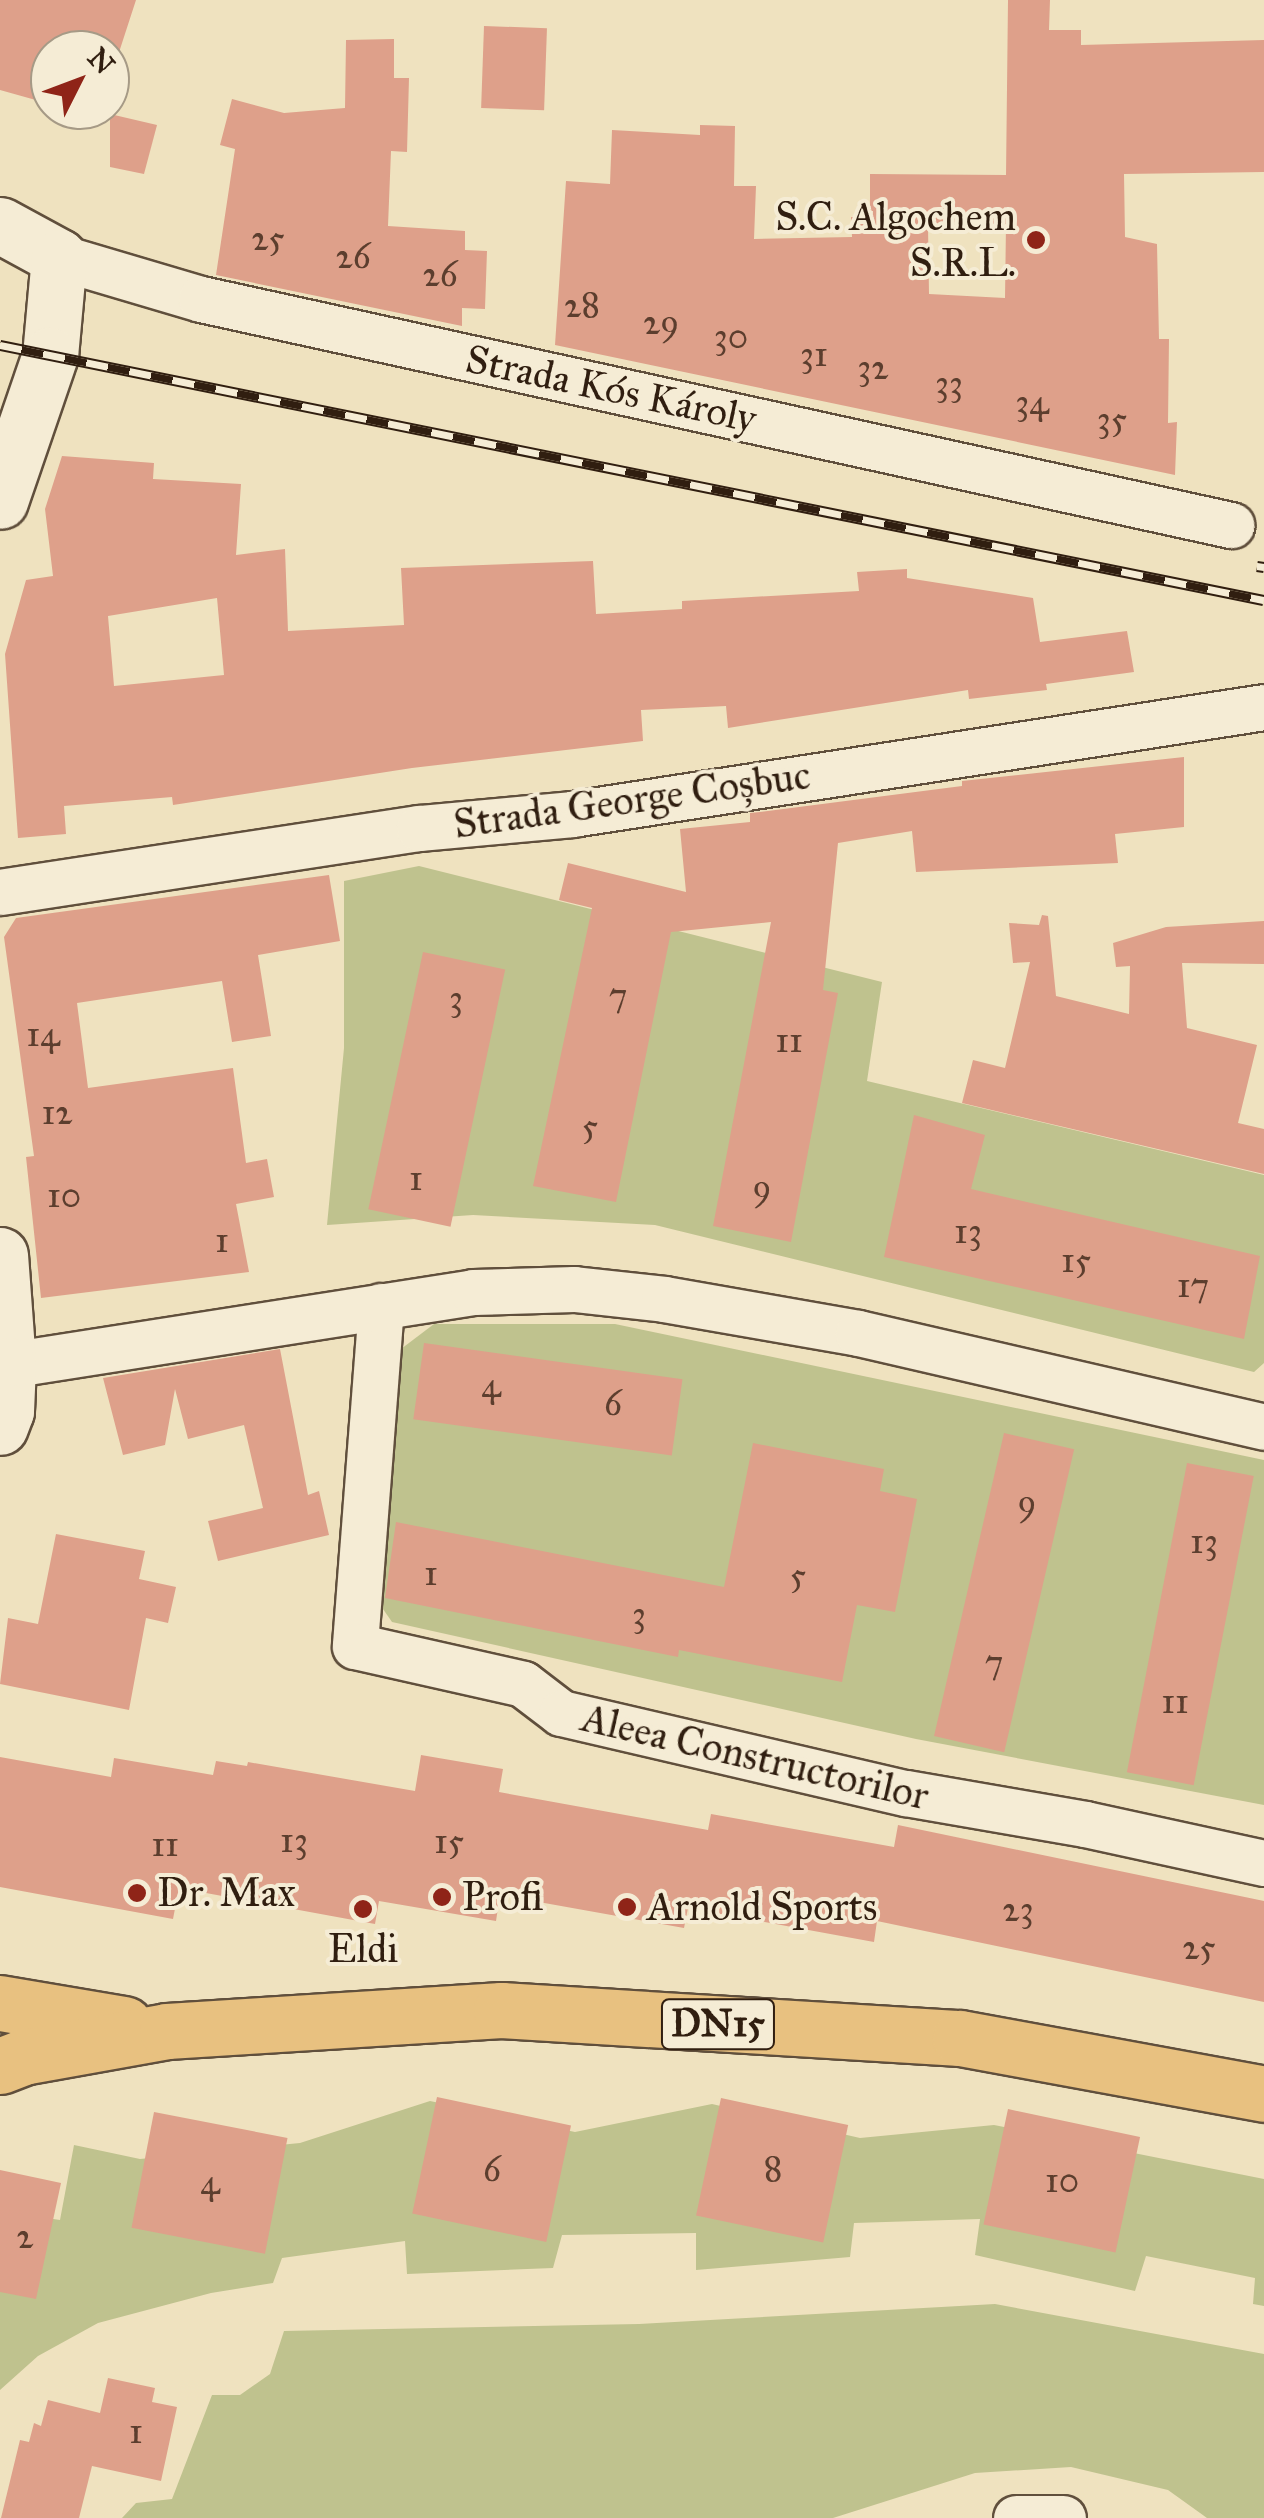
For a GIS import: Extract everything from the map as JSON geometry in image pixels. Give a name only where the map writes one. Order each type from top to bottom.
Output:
[{"type":"main road","name":"DN15","points":[[0,2003],[167,2031]]},
{"type":"main road","name":"DN15","points":[[0,2066],[23,2057],[167,2031],[501,2010],[960,2038],[1264,2094]]},
{"type":"street","name":"Strada Kós Károly","points":[[0,226],[59,257],[220,303],[1231,525]]},
{"type":"street","points":[[0,501],[50,355],[59,257]]},
{"type":"street","name":"Strada George Coșbuc","points":[[0,892],[419,828],[572,814],[1264,706]]},
{"type":"street","points":[[0,1255],[8,1365],[6,1411],[0,1427]]},
{"type":"street","points":[[8,1365],[473,1292],[557,1290],[664,1299],[985,1360],[1264,1427]]},
{"type":"street","name":"Aleea Constructorilor","points":[[381,1306],[356,1646],[524,1684],[561,1713],[906,1793],[1085,1824],[1264,1863]]},
{"type":"street","points":[[1016,2518],[1063,2518]]},
{"type":"green space","points":[[419,866],[882,982],[867,1081],[1264,1175],[1264,1363],[1254,1372],[655,1225],[473,1215],[327,1225],[344,1048],[344,881]]},
{"type":"green space","points":[[434,1324],[615,1324],[1264,1460],[1264,1805],[916,1739],[392,1622],[374,1596],[401,1349]]},
{"type":"green space","points":[[430,2101],[575,2132],[712,2104],[860,2138],[994,2125],[1264,2179],[1264,2306],[1253,2304],[1255,2278],[1146,2256],[1135,2291],[975,2255],[980,2219],[854,2223],[850,2257],[696,2270],[696,2233],[562,2235],[553,2268],[407,2274],[405,2241],[282,2258],[273,2283],[211,2293],[98,2323],[38,2356],[0,2390],[0,2211],[60,2220],[74,2145],[140,2159],[300,2143]]},
{"type":"green space","points":[[995,2304],[1264,2354],[1264,2518],[1207,2518],[1168,2490],[1071,2467],[975,2473],[833,2518],[122,2518],[136,2503],[172,2499],[212,2395],[240,2395],[270,2374],[284,2331],[639,2324]]},
{"type":"building","points":[[0,0],[136,0],[126,30],[30,30],[30,98],[0,90]]},
{"type":"building","points":[[1008,0],[1050,0],[1049,30],[1081,30],[1081,45],[1264,40],[1264,172],[1124,174],[1125,237],[1157,244],[1159,339],[1169,339],[1168,423],[1177,422],[1175,475],[555,345],[566,181],[610,184],[612,130],[700,135],[700,125],[735,126],[734,186],[756,186],[754,239],[852,237],[851,217],[870,217],[870,174],[1006,175]],"holes":[[[1006,224],[1005,298],[929,294],[928,225]]]},
{"type":"building","points":[[484,26],[547,28],[544,110],[481,108]]},
{"type":"building","points":[[394,39],[394,78],[409,78],[407,152],[391,151],[388,226],[465,231],[465,250],[487,251],[485,309],[462,308],[462,326],[216,275],[235,149],[220,145],[232,99],[284,113],[345,108],[346,40]]},
{"type":"building","points":[[130,119],[157,125],[144,174],[110,167],[110,130],[130,130]]},
{"type":"building","points":[[62,456],[154,463],[153,479],[241,484],[236,555],[285,549],[288,631],[404,625],[401,568],[593,561],[596,614],[682,609],[682,601],[859,591],[857,572],[907,569],[907,578],[1033,598],[1040,642],[1127,631],[1134,672],[1046,684],[1047,690],[969,699],[968,690],[728,728],[726,706],[641,710],[643,741],[412,768],[173,805],[172,797],[64,806],[66,834],[18,838],[5,654],[26,580],[53,576],[45,509]],"holes":[[[217,598],[224,675],[114,686],[108,616]]]},
{"type":"building","points":[[1184,757],[1184,827],[1115,834],[1118,863],[916,872],[912,831],[838,843],[823,990],[838,993],[791,1242],[713,1226],[771,922],[671,932],[616,1202],[533,1186],[592,908],[559,900],[568,863],[686,892],[680,829],[750,822],[750,813],[962,786],[962,781]]},
{"type":"building","points":[[329,875],[340,941],[258,955],[271,1036],[232,1042],[222,981],[77,1003],[88,1088],[233,1068],[246,1163],[267,1159],[274,1197],[236,1204],[249,1272],[41,1298],[26,1157],[34,1156],[4,937],[16,918]]},
{"type":"building","points":[[1042,915],[1048,916],[1056,996],[1129,1014],[1130,966],[1116,967],[1113,943],[1166,927],[1264,921],[1264,964],[1182,963],[1187,1028],[1257,1045],[1238,1123],[1264,1129],[1264,1174],[962,1103],[973,1060],[1005,1068],[1030,962],[1013,963],[1009,923],[1039,925]]},
{"type":"building","points":[[423,952],[505,969],[450,1227],[368,1209]]},
{"type":"building","points":[[914,1115],[985,1135],[971,1189],[1260,1256],[1244,1339],[884,1257]]},
{"type":"building","points":[[424,1343],[682,1379],[672,1456],[413,1419]]},
{"type":"building","points":[[280,1349],[308,1495],[319,1491],[329,1535],[218,1561],[208,1521],[263,1508],[244,1425],[188,1439],[175,1389],[165,1445],[123,1455],[103,1378]]},
{"type":"building","points":[[1004,1433],[1074,1449],[1004,1752],[934,1736]]},
{"type":"building","points":[[753,1443],[884,1469],[880,1491],[917,1499],[895,1612],[857,1605],[842,1682],[679,1650],[678,1657],[385,1598],[396,1522],[724,1587]]},
{"type":"building","points":[[1187,1463],[1254,1476],[1194,1785],[1127,1772]]},
{"type":"building","points":[[56,1534],[145,1551],[139,1579],[176,1587],[168,1623],[146,1618],[129,1710],[0,1684],[8,1618],[38,1624]]},
{"type":"building","points":[[421,1755],[503,1769],[499,1792],[708,1830],[711,1814],[894,1847],[898,1825],[1264,1901],[1264,2002],[877,1921],[874,1942],[688,1908],[684,1928],[500,1895],[496,1921],[379,1901],[375,1924],[179,1888],[173,1919],[0,1887],[0,1757],[111,1777],[114,1758],[213,1775],[216,1761],[247,1766],[248,1762],[415,1791]]},
{"type":"building","points":[[437,2097],[571,2125],[546,2242],[412,2213]]},
{"type":"building","points":[[721,2098],[848,2125],[823,2242],[696,2215]]},
{"type":"building","points":[[1008,2109],[1140,2137],[1116,2252],[983,2224]]},
{"type":"building","points":[[154,2112],[288,2138],[265,2254],[131,2228]]},
{"type":"building","points":[[0,2170],[61,2183],[36,2299],[0,2292]]},
{"type":"building","points":[[108,2378],[155,2388],[152,2402],[177,2407],[161,2481],[92,2466],[79,2518],[1,2518],[20,2440],[29,2442],[34,2423],[41,2426],[48,2400],[100,2413]]},
{"type":"railway","points":[[0,345],[1264,600]]},
{"type":"railway","points":[[1257,566],[1264,567]]},
{"type":"place","name":"S.C. Algochem S.R.L.","points":[[1036,240]]},
{"type":"place","name":"Dr. Max","points":[[137,1893]]},
{"type":"place","name":"Profi","points":[[442,1897]]},
{"type":"place","name":"Arnold Sports","points":[[627,1907]]},
{"type":"place","name":"Eldi","points":[[363,1909]]}]
